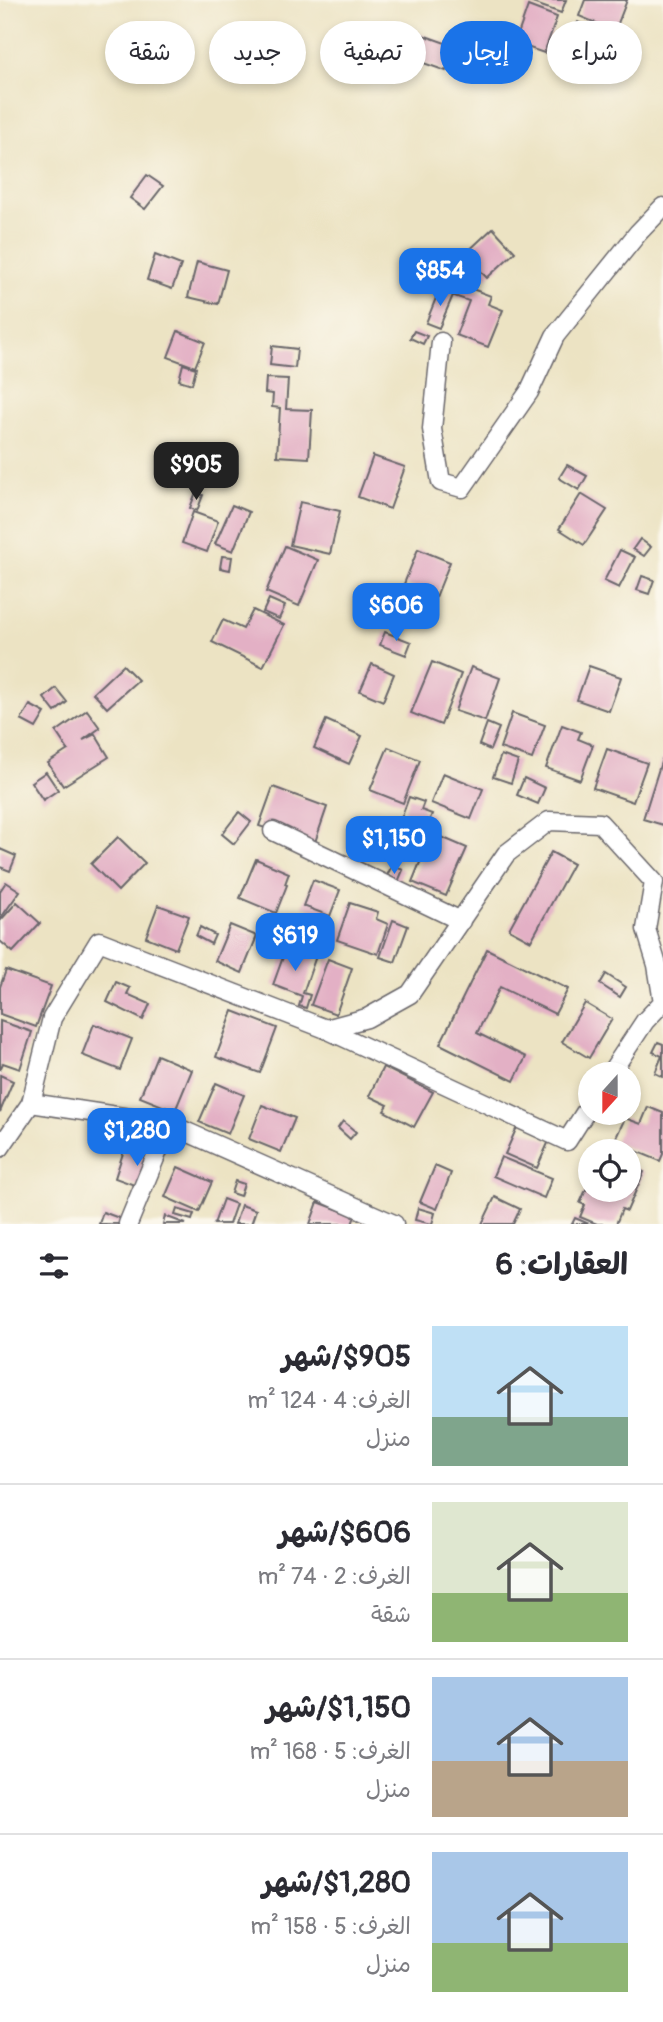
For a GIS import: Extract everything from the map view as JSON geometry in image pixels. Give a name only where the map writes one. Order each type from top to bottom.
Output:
[{"type":"street","points":[[442,342],[432,429],[441,482],[463,488],[529,392],[555,337],[638,233],[663,207]]},
{"type":"street","points":[[327,1029],[367,1018],[410,995],[506,854],[549,821],[600,823],[654,882],[646,929],[657,965],[663,1002],[645,1021],[618,1062]]},
{"type":"street","points":[[274,831],[461,921]]},
{"type":"street","points":[[0,1148],[31,1103],[51,1018],[99,941],[327,1029],[567,1141],[578,1124]]},
{"type":"street","points":[[31,1103],[169,1124],[394,1224]]},
{"type":"street","points":[[128,1224],[169,1124]]},
{"type":"building","points":[[524,0],[566,0],[561,13]]},
{"type":"building","points":[[585,0],[627,0],[619,21],[591,21],[579,16]]},
{"type":"building","points":[[528,6],[557,17],[556,21],[547,21],[547,45],[544,53],[533,49],[533,21],[523,21]]},
{"type":"building","points":[[426,36],[440,41],[440,69],[426,64]]},
{"type":"building","points":[[147,175],[163,186],[145,209],[130,198]]},
{"type":"building","points":[[493,228],[515,252],[487,278],[465,254]]},
{"type":"building","points":[[155,255],[181,265],[172,289],[147,280]]},
{"type":"building","points":[[197,262],[227,270],[218,304],[188,297]]},
{"type":"building","points":[[459,284],[491,296],[488,304],[503,310],[488,347],[456,335],[469,301],[454,296]]},
{"type":"building","points":[[440,288],[454,293],[439,328],[426,323]]},
{"type":"building","points":[[178,331],[205,342],[195,367],[168,357]]},
{"type":"building","points":[[414,331],[427,336],[423,344],[410,338]]},
{"type":"building","points":[[272,346],[297,349],[295,368],[270,365]]},
{"type":"building","points":[[183,364],[196,368],[192,384],[179,380]]},
{"type":"building","points":[[266,378],[288,379],[286,409],[312,410],[309,458],[277,456],[280,408],[272,407],[273,394],[265,393]]},
{"type":"building","points":[[373,456],[405,467],[390,509],[358,497]]},
{"type":"building","points":[[567,465],[587,476],[579,490],[559,478]]},
{"type":"building","points":[[196,492],[203,495],[197,511],[190,508]]},
{"type":"building","points":[[581,494],[607,510],[584,545],[559,529]]},
{"type":"building","points":[[300,502],[340,511],[330,554],[290,545]]},
{"type":"building","points":[[232,505],[249,512],[233,551],[215,544]]},
{"type":"building","points":[[193,512],[218,521],[207,552],[182,543]]},
{"type":"building","points":[[640,539],[651,547],[644,556],[633,549]]},
{"type":"building","points":[[285,546],[318,560],[299,606],[266,592]]},
{"type":"building","points":[[418,549],[450,562],[436,597],[404,584]]},
{"type":"building","points":[[620,550],[635,557],[619,588],[604,581]]},
{"type":"building","points":[[222,556],[232,557],[230,570],[220,568]]},
{"type":"building","points":[[642,576],[654,580],[649,594],[637,590]]},
{"type":"building","points":[[269,599],[285,606],[279,619],[263,612]]},
{"type":"building","points":[[253,610],[284,625],[263,667],[212,642],[223,620],[243,629]]},
{"type":"building","points":[[385,632],[411,642],[406,655],[380,645]]},
{"type":"building","points":[[432,662],[461,674],[441,725],[411,713]]},
{"type":"building","points":[[372,664],[394,674],[383,701],[360,691]]},
{"type":"building","points":[[123,665],[138,680],[107,708],[93,693]]},
{"type":"building","points":[[589,666],[621,677],[609,711],[577,700]]},
{"type":"building","points":[[471,667],[500,678],[485,721],[455,711]]},
{"type":"building","points":[[56,688],[67,702],[55,712],[44,698]]},
{"type":"building","points":[[30,705],[45,713],[36,728],[21,720]]},
{"type":"building","points":[[87,710],[100,728],[83,740],[95,734],[109,757],[63,786],[48,763],[68,750],[56,732]]},
{"type":"building","points":[[512,713],[545,725],[532,759],[500,748]]},
{"type":"building","points":[[326,720],[362,736],[349,764],[314,748]]},
{"type":"building","points":[[487,723],[499,728],[490,750],[479,745]]},
{"type":"building","points":[[562,725],[581,732],[578,739],[593,745],[580,780],[546,768]]},
{"type":"building","points":[[388,747],[420,760],[403,803],[370,790]]},
{"type":"building","points":[[607,749],[647,763],[633,802],[593,788]]},
{"type":"building","points":[[501,755],[518,761],[511,783],[493,777]]},
{"type":"building","points":[[663,759],[663,825],[643,819]]},
{"type":"building","points":[[46,772],[58,790],[43,800],[31,782]]},
{"type":"building","points":[[443,773],[483,789],[471,819],[431,803]]},
{"type":"building","points":[[524,778],[545,788],[538,804],[517,795]]},
{"type":"building","points":[[273,787],[327,807],[314,845],[259,826]]},
{"type":"building","points":[[409,797],[424,802],[421,810],[432,814],[426,828],[401,819]]},
{"type":"building","points":[[239,812],[251,822],[234,844],[222,834]]},
{"type":"building","points":[[399,823],[409,828],[405,839],[395,835]]},
{"type":"building","points":[[432,833],[467,848],[446,896],[412,882]]},
{"type":"building","points":[[118,837],[145,863],[118,891],[91,864]]},
{"type":"building","points":[[0,849],[16,856],[10,871],[0,867]]},
{"type":"building","points":[[551,852],[573,864],[531,941],[509,929]]},
{"type":"building","points":[[256,859],[289,873],[276,913],[240,898]]},
{"type":"building","points":[[392,865],[403,870],[396,887],[384,882]]},
{"type":"building","points":[[313,880],[340,890],[330,916],[303,906]]},
{"type":"building","points":[[6,882],[20,891],[0,919],[0,891]]},
{"type":"building","points":[[17,902],[40,923],[13,952],[0,941],[0,921]]},
{"type":"building","points":[[350,903],[378,912],[376,919],[388,924],[378,954],[337,940]]},
{"type":"building","points":[[158,905],[189,916],[176,949],[146,937]]},
{"type":"building","points":[[393,920],[408,926],[395,962],[380,957]]},
{"type":"building","points":[[230,925],[257,936],[242,973],[215,961]]},
{"type":"building","points":[[200,927],[215,935],[211,944],[196,936]]},
{"type":"building","points":[[287,946],[316,956],[303,993],[310,995],[306,1008],[299,1006],[302,996],[273,985]]},
{"type":"building","points":[[487,949],[568,989],[555,1014],[500,987],[477,1033],[526,1057],[514,1081],[440,1044]]},
{"type":"building","points":[[328,959],[352,968],[336,1014],[311,1005]]},
{"type":"building","points":[[6,970],[51,986],[36,1027],[0,1014],[0,987]]},
{"type":"building","points":[[606,974],[626,987],[620,997],[600,984]]},
{"type":"building","points":[[116,982],[130,988],[127,994],[150,1004],[143,1020],[107,1002]]},
{"type":"building","points":[[585,1003],[612,1019],[589,1058],[562,1042]]},
{"type":"building","points":[[233,1011],[277,1028],[260,1073],[216,1057]]},
{"type":"building","points":[[0,1021],[32,1032],[20,1069],[3,1063],[0,1070]]},
{"type":"building","points":[[94,1024],[132,1039],[120,1070],[82,1055]]},
{"type":"building","points":[[658,1042],[663,1044],[663,1077],[655,1073],[662,1056],[653,1052]]},
{"type":"building","points":[[157,1055],[192,1070],[175,1111],[140,1097]]},
{"type":"building","points":[[383,1067],[433,1092],[414,1127],[384,1111],[388,1105],[369,1096]]},
{"type":"building","points":[[0,1075],[13,1081],[0,1112]]},
{"type":"building","points":[[216,1083],[244,1095],[228,1134],[199,1122]]},
{"type":"building","points":[[262,1105],[295,1118],[281,1152],[249,1139]]},
{"type":"building","points":[[648,1107],[663,1113],[663,1154],[660,1161],[641,1153],[641,1139],[615,1139],[622,1125],[641,1124]]},
{"type":"building","points":[[343,1121],[356,1132],[350,1139],[338,1128]]},
{"type":"building","points":[[517,1127],[549,1141],[537,1168],[505,1154]]},
{"type":"building","points":[[125,1147],[159,1158],[148,1190],[115,1178]]},
{"type":"building","points":[[501,1157],[552,1178],[544,1198],[493,1176]]},
{"type":"building","points":[[435,1166],[451,1173],[437,1209],[420,1202]]},
{"type":"building","points":[[178,1167],[212,1182],[199,1212],[165,1197]]},
{"type":"building","points":[[235,1181],[244,1184],[240,1196],[231,1193]]},
{"type":"building","points":[[495,1197],[520,1209],[513,1224],[482,1224]]},
{"type":"building","points":[[223,1199],[236,1204],[229,1224],[214,1224]]},
{"type":"building","points":[[318,1202],[355,1216],[352,1224],[310,1224]]},
{"type":"building","points":[[631,1202],[627,1211],[622,1209],[616,1224],[597,1224],[580,1217],[585,1205],[580,1203]]},
{"type":"building","points":[[241,1205],[256,1210],[251,1224],[235,1224]]},
{"type":"building","points":[[418,1208],[435,1213],[432,1224],[415,1220]]},
{"type":"building","points":[[177,1209],[194,1214],[192,1220],[175,1215]]},
{"type":"building","points":[[103,1212],[135,1224],[99,1224]]},
{"type":"building","points":[[165,1216],[186,1224],[163,1224]]},
{"type":"building","points":[[575,1218],[589,1224],[572,1224]]}]
